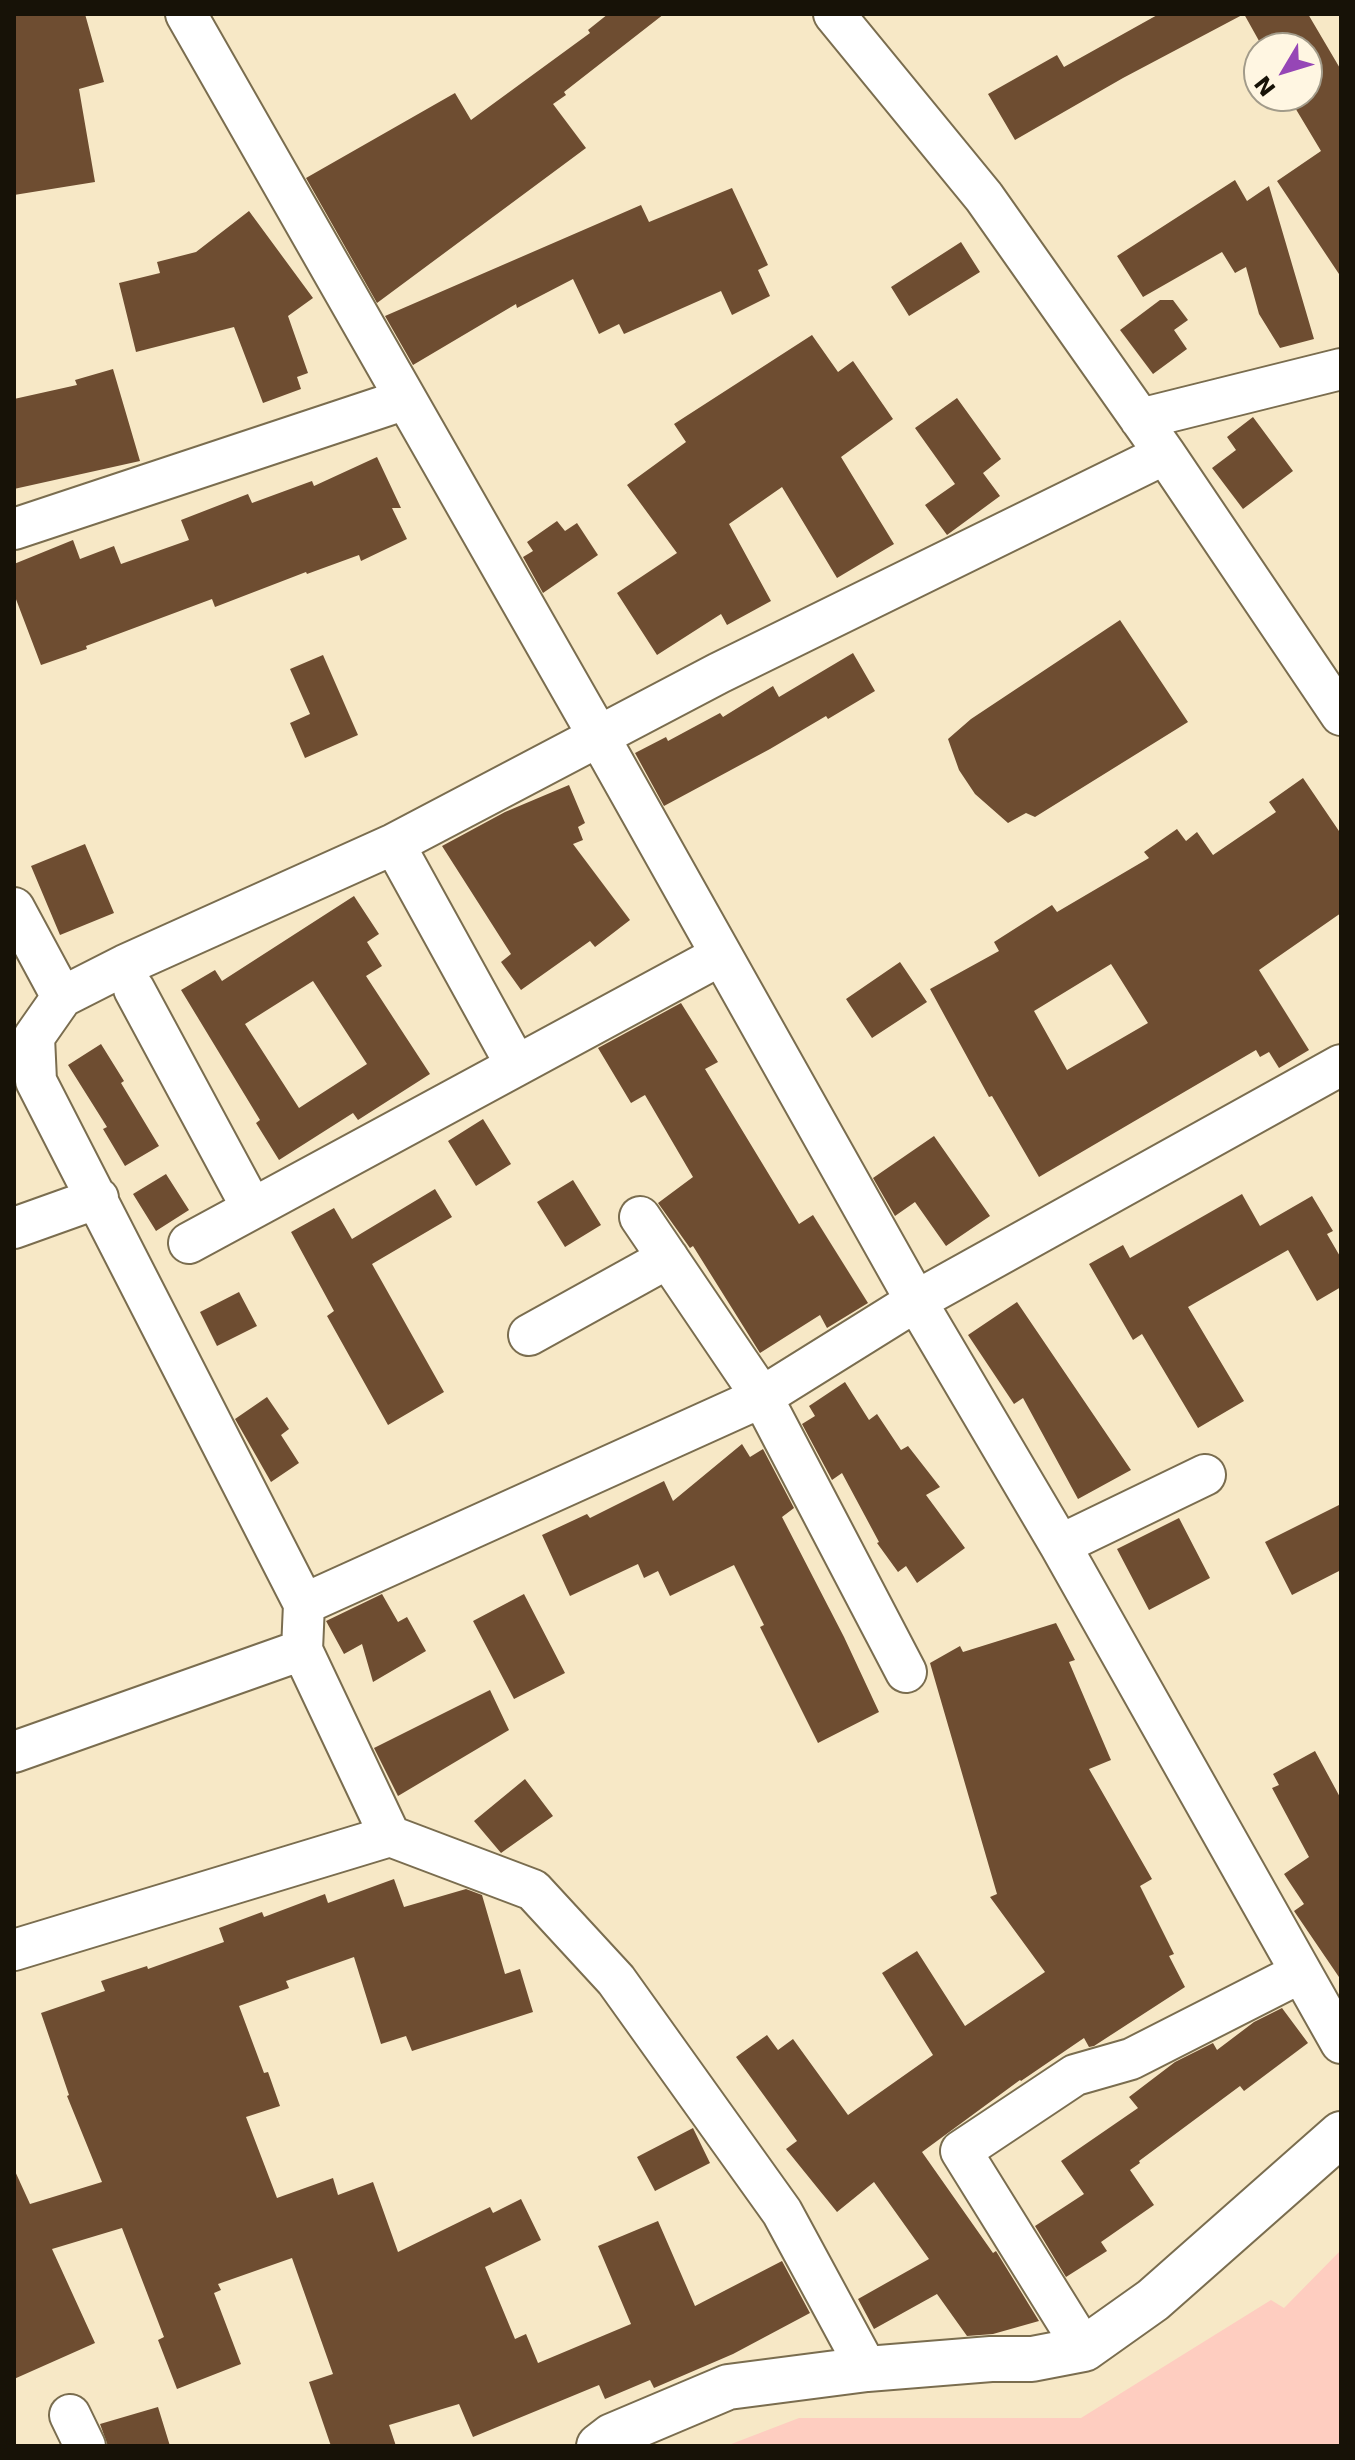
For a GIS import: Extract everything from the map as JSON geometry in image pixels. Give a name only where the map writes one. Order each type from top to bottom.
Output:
[{"type":"street","points":[[186,14],[1341,2043]]},
{"type":"street","points":[[834,14],[984,197],[1165,454],[1341,715]]},
{"type":"street","points":[[1140,419],[1341,369]]},
{"type":"street","points":[[14,529],[406,399]]},
{"type":"street","points":[[390,1836],[302,1650],[304,1604],[36,1081],[34,1037],[62,997],[125,965],[394,844],[719,673],[1165,454]]},
{"type":"street","points":[[394,844],[516,1065]]},
{"type":"street","points":[[14,908],[62,997]]},
{"type":"street","points":[[189,1243],[721,955]]},
{"type":"street","points":[[134,989],[252,1208]]},
{"type":"street","points":[[304,1604],[762,1397],[916,1301],[1341,1065]]},
{"type":"street","points":[[14,1228],[98,1198]]},
{"type":"street","points":[[640,1217],[762,1397],[906,1672]]},
{"type":"street","points":[[529,1335],[668,1258]]},
{"type":"street","points":[[1060,1545],[1205,1475]]},
{"type":"street","points":[[14,1752],[302,1650]]},
{"type":"street","points":[[14,1950],[390,1836],[533,1890],[616,1980],[782,2212],[867,2369]]},
{"type":"street","points":[[1084,2349],[961,2151],[1075,2075],[1131,2059],[1300,1973]]},
{"type":"street","points":[[599,2446],[612,2436],[728,2387],[867,2369],[991,2359],[1032,2359],[1084,2349],[1153,2300],[1341,2134]]},
{"type":"shaded area","points":[[1341,2250],[1341,2446],[726,2446],[799,2418],[1081,2418],[1271,2300],[1284,2308]]},
{"type":"building","points":[[14,14],[85,14],[104,82],[79,89],[95,182],[14,195]]},
{"type":"building","points":[[608,14],[664,14],[553,104],[586,148],[377,303],[306,178],[455,93],[471,120],[590,33],[588,30]]},
{"type":"building","points":[[1159,14],[1244,14],[1015,140],[988,94],[1057,55],[1064,67]]},
{"type":"building","points":[[1244,14],[1308,14],[1319,32],[1254,32]]},
{"type":"building","points":[[1323,39],[1341,70],[1341,277],[1277,181],[1321,151],[1298,112],[1323,112]]},
{"type":"building","points":[[1235,180],[1247,201],[1269,186],[1314,339],[1280,348],[1259,314],[1246,267],[1235,273],[1222,252],[1143,297],[1117,256]]},
{"type":"building","points":[[732,188],[768,265],[758,270],[770,296],[732,315],[721,291],[624,334],[619,324],[599,334],[573,279],[517,308],[516,304],[413,365],[385,316],[641,205],[649,222]]},
{"type":"building","points":[[249,211],[313,298],[288,316],[308,373],[297,377],[301,389],[263,403],[234,327],[136,352],[119,283],[160,273],[157,262],[196,252]]},
{"type":"building","points":[[961,242],[980,272],[909,316],[891,287]]},
{"type":"building","points":[[1160,300],[1173,300],[1188,320],[1174,330],[1187,349],[1153,374],[1120,330]]},
{"type":"building","points":[[812,335],[838,372],[853,361],[893,419],[841,457],[894,544],[837,578],[782,487],[729,524],[771,601],[727,625],[721,614],[657,655],[617,593],[677,553],[627,485],[686,442],[674,424]]},
{"type":"building","points":[[113,369],[140,461],[14,489],[14,399],[77,385],[75,380]]},
{"type":"building","points":[[957,398],[1001,459],[983,473],[1000,496],[947,535],[925,505],[955,484],[915,428]]},
{"type":"building","points":[[1253,417],[1293,471],[1243,509],[1212,468],[1236,450],[1227,437]]},
{"type":"building","points":[[377,457],[401,508],[392,508],[407,539],[361,561],[359,555],[215,607],[212,599],[41,665],[14,594],[14,564],[73,540],[80,559],[114,546],[121,564],[189,540],[181,520],[248,494],[252,503],[312,481],[314,486]]},
{"type":"building","points":[[557,521],[565,531],[577,523],[598,555],[543,593],[523,557],[533,551],[527,542]]},
{"type":"building","points":[[1120,620],[1188,722],[1035,817],[1026,813],[1008,823],[975,794],[959,770],[948,739],[971,719]]},
{"type":"building","points":[[853,653],[875,691],[664,806],[635,753],[666,737],[668,741],[720,713],[723,717],[773,686],[779,697]]},
{"type":"building","points":[[323,655],[358,735],[305,758],[290,723],[310,714],[290,669]]},
{"type":"building","points":[[1303,778],[1341,834],[1341,913],[1259,970],[1309,1050],[1279,1068],[1269,1052],[1260,1057],[1256,1050],[1039,1177],[992,1096],[989,1097],[930,989],[999,951],[994,942],[1052,905],[1057,912],[1149,858],[1144,852],[1177,829],[1186,841],[1197,832],[1213,855],[1276,812],[1269,802]],"holes":[[[1111,964],[1148,1023],[1067,1070],[1034,1011]]]},
{"type":"building","points":[[569,785],[585,823],[578,827],[583,840],[573,844],[630,920],[595,947],[590,941],[521,990],[501,962],[511,954],[442,846],[505,812]]},
{"type":"building","points":[[85,844],[114,913],[60,935],[31,866]]},
{"type":"building","points":[[354,896],[379,934],[367,942],[382,966],[366,976],[430,1074],[358,1120],[353,1113],[279,1160],[256,1123],[260,1120],[181,990],[215,970],[222,981]],"holes":[[[313,981],[367,1064],[299,1108],[245,1024]]]},
{"type":"building","points":[[900,962],[927,1002],[872,1038],[846,999]]},
{"type":"building","points":[[681,1003],[718,1062],[705,1069],[799,1224],[813,1215],[868,1303],[827,1328],[820,1315],[760,1353],[693,1246],[690,1248],[658,1203],[693,1177],[645,1095],[631,1103],[598,1048]]},
{"type":"building","points":[[101,1044],[159,1146],[125,1166],[103,1129],[107,1127],[68,1065]]},
{"type":"building","points":[[483,1119],[511,1164],[476,1186],[448,1141]]},
{"type":"building","points":[[934,1136],[990,1216],[946,1246],[915,1202],[895,1216],[873,1178]]},
{"type":"building","points":[[166,1174],[189,1210],[156,1231],[133,1194]]},
{"type":"building","points":[[573,1180],[601,1225],[565,1247],[537,1202]]},
{"type":"building","points":[[435,1189],[452,1217],[372,1264],[444,1392],[388,1425],[327,1316],[334,1311],[291,1232],[334,1208],[352,1239]]},
{"type":"building","points":[[1242,1194],[1260,1226],[1312,1196],[1333,1231],[1327,1234],[1341,1258],[1341,1287],[1317,1301],[1288,1250],[1188,1307],[1244,1401],[1198,1428],[1142,1334],[1133,1340],[1089,1264],[1123,1245],[1130,1258]]},
{"type":"building","points":[[239,1292],[257,1326],[217,1346],[200,1312]]},
{"type":"building","points":[[1017,1302],[1131,1470],[1078,1499],[1023,1398],[1014,1404],[968,1335]]},
{"type":"building","points":[[845,1382],[869,1420],[877,1414],[901,1450],[908,1446],[940,1487],[926,1495],[965,1548],[917,1583],[906,1566],[898,1572],[877,1543],[842,1473],[832,1480],[802,1424],[815,1416],[809,1406]]},
{"type":"building","points":[[267,1397],[289,1429],[281,1435],[299,1463],[271,1482],[235,1419]]},
{"type":"building","points":[[742,1444],[750,1457],[763,1449],[794,1508],[782,1517],[879,1712],[818,1743],[760,1627],[764,1625],[734,1565],[670,1596],[658,1571],[644,1578],[638,1564],[570,1596],[542,1535],[587,1514],[590,1518],[664,1481],[673,1501]]},
{"type":"building","points":[[1341,1504],[1341,1570],[1292,1595],[1265,1542]]},
{"type":"building","points":[[1179,1518],[1210,1578],[1149,1610],[1117,1549]]},
{"type":"building","points":[[382,1594],[398,1622],[407,1617],[426,1651],[373,1682],[362,1644],[344,1654],[326,1621]]},
{"type":"building","points":[[524,1594],[565,1673],[514,1699],[473,1621]]},
{"type":"building","points":[[1056,1623],[1075,1660],[1069,1662],[1111,1760],[1089,1769],[1152,1879],[1140,1886],[1174,1954],[1169,1956],[1185,1987],[1094,2046],[1089,2047],[1084,2038],[1020,2080],[922,2152],[993,2253],[996,2251],[1039,2321],[993,2334],[967,2336],[937,2294],[874,2329],[858,2299],[929,2259],[874,2182],[837,2212],[786,2149],[797,2141],[736,2057],[767,2035],[778,2050],[793,2039],[848,2115],[933,2055],[882,1973],[917,1951],[965,2026],[1045,1972],[990,1897],[997,1894],[930,1663],[960,1646],[963,1652]]},
{"type":"building","points":[[490,1690],[509,1730],[398,1796],[374,1748]]},
{"type":"building","points":[[1315,1751],[1341,1799],[1341,1980],[1294,1911],[1304,1904],[1284,1874],[1309,1857],[1272,1788],[1279,1785],[1273,1774]]},
{"type":"building","points":[[525,1779],[553,1816],[501,1853],[474,1821]]},
{"type":"building","points":[[394,1879],[404,1907],[466,1889],[482,1895],[505,1974],[520,1969],[533,2012],[412,2051],[406,2036],[381,2044],[354,1957],[286,1981],[289,1988],[239,2006],[280,2106],[246,2117],[277,2198],[333,2178],[338,2195],[373,2182],[398,2252],[490,2207],[493,2213],[521,2199],[541,2240],[485,2267],[515,2339],[526,2334],[538,2363],[631,2324],[598,2246],[658,2221],[695,2306],[782,2261],[810,2313],[733,2354],[654,2388],[650,2380],[605,2399],[599,2385],[473,2437],[459,2404],[389,2425],[396,2446],[331,2446],[309,2382],[333,2374],[292,2258],[218,2284],[221,2290],[214,2293],[241,2364],[177,2389],[158,2340],[164,2337],[122,2228],[52,2249],[95,2343],[14,2379],[14,2169],[30,2204],[102,2182],[67,2096],[41,2013],[105,1991],[101,1981],[147,1966],[148,1969],[224,1942],[219,1928],[262,1912],[264,1917],[325,1894],[328,1903]]},
{"type":"building","points":[[1282,2008],[1308,2043],[1244,2091],[1240,2086],[1139,2161],[1130,2170],[1154,2205],[1101,2242],[1107,2251],[1066,2277],[1035,2226],[1084,2194],[1061,2161],[1138,2108],[1129,2097],[1175,2062],[1213,2043],[1217,2050],[1254,2022]]},
{"type":"building","points":[[693,2128],[710,2163],[655,2191],[637,2157]]},
{"type":"building","points":[[158,2407],[170,2446],[108,2446],[100,2424]]}]
